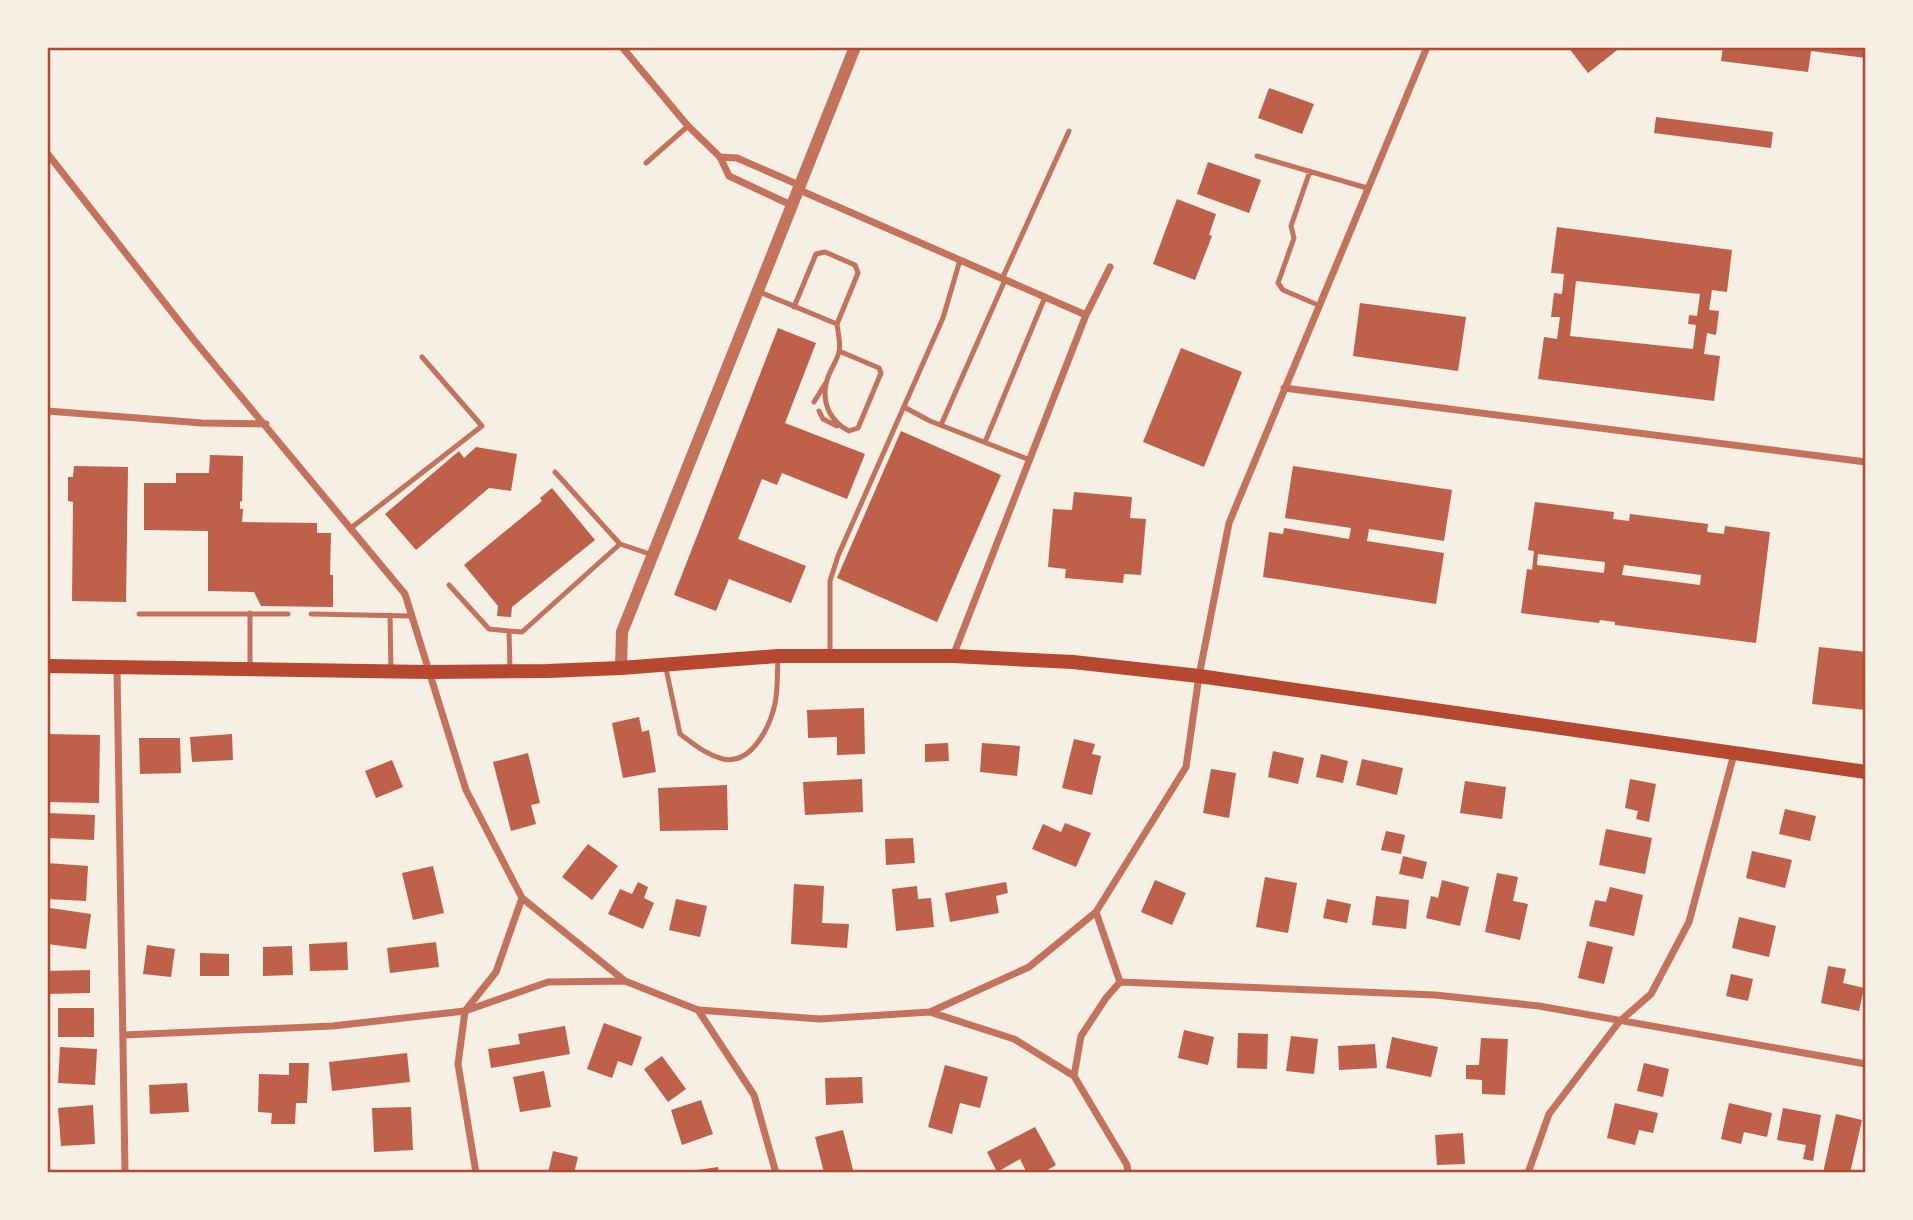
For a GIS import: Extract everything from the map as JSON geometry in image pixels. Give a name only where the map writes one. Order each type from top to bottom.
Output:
[{"type":"main road","points":[[47,666],[428,672],[621,668],[778,656],[953,656],[1073,662],[1199,677],[1866,772]]},
{"type":"street","points":[[622,47],[688,126],[720,157],[729,176],[791,205]]},
{"type":"street","points":[[621,668],[622,632],[855,47]]},
{"type":"street","points":[[47,153],[193,339],[405,594],[467,790],[522,898],[625,981],[698,1010],[820,1019],[930,1012],[1029,967],[1096,912],[1186,767],[1199,677],[1229,523],[1427,47]]},
{"type":"street","points":[[720,157],[737,158],[1086,315]]},
{"type":"street","points":[[953,656],[1086,315],[1110,267]]},
{"type":"street","points":[[1284,388],[1866,462]]},
{"type":"street","points":[[47,411],[202,423],[266,424]]},
{"type":"street","points":[[117,668],[125,1173]]},
{"type":"street","points":[[1528,1173],[1549,1114],[1619,1022],[1651,994],[1689,922],[1734,754]]},
{"type":"street","points":[[476,1173],[458,1064],[465,1011],[496,972],[522,898]]},
{"type":"street","points":[[1096,912],[1120,982]]},
{"type":"street","points":[[124,1035],[333,1026],[465,1011],[548,982],[625,981]]},
{"type":"street","points":[[1120,982],[1435,995],[1539,1006],[1866,1064]]},
{"type":"street","points":[[1074,1076],[1081,1037],[1106,998],[1120,982]]},
{"type":"street","points":[[698,1010],[754,1095],[776,1173]]},
{"type":"street","points":[[930,1012],[1014,1039],[1074,1076],[1127,1165],[1128,1173]]},
{"type":"lane","points":[[646,163],[688,126]]},
{"type":"lane","points":[[941,425],[1069,131]]},
{"type":"lane","points":[[1257,156],[1367,188]]},
{"type":"lane","points":[[1310,171],[1291,226],[1294,238],[1278,283],[1283,290],[1318,304]]},
{"type":"lane","points":[[793,307],[816,254],[825,253],[855,265],[858,274],[837,324],[839,351],[814,402]]},
{"type":"lane","points":[[830,656],[830,581],[838,556],[943,318],[960,260]]},
{"type":"lane","points":[[757,291],[837,324]]},
{"type":"lane","points":[[985,442],[1045,298]]},
{"type":"lane","points":[[819,411],[822,419],[849,431],[858,428],[881,373],[879,368],[839,351]]},
{"type":"lane","points":[[351,528],[482,426],[422,357]]},
{"type":"lane","points":[[825,384],[826,403],[831,418],[840,427]]},
{"type":"lane","points":[[904,407],[941,425],[1030,460]]},
{"type":"lane","points":[[555,472],[620,544],[653,555]]},
{"type":"lane","points":[[449,584],[489,629],[522,632],[620,544]]},
{"type":"lane","points":[[250,613],[250,669]]},
{"type":"lane","points":[[139,614],[288,614]]},
{"type":"lane","points":[[311,614],[412,615]]},
{"type":"lane","points":[[390,615],[391,672]]},
{"type":"lane","points":[[509,631],[511,671]]},
{"type":"lane","points":[[665,664],[680,734],[703,751],[726,760],[746,755],[761,738],[775,703],[778,656]]},
{"type":"building","points":[[1568,47],[1621,47],[1588,73]]},
{"type":"building","points":[[1723,47],[1866,47],[1866,58],[1811,51],[1808,72],[1721,61]]},
{"type":"building","points":[[1269,88],[1314,104],[1302,134],[1258,118]]},
{"type":"building","points":[[1656,117],[1773,132],[1771,148],[1654,133]]},
{"type":"building","points":[[1208,162],[1261,180],[1249,213],[1197,194]]},
{"type":"building","points":[[1177,199],[1216,214],[1209,235],[1212,236],[1195,280],[1153,264]]},
{"type":"building","points":[[1557,227],[1732,250],[1727,292],[1712,290],[1709,310],[1719,311],[1716,335],[1707,333],[1704,354],[1720,356],[1714,401],[1538,379],[1544,337],[1557,339],[1560,317],[1551,317],[1554,293],[1562,294],[1564,274],[1551,273]],"holes":[[[1576,281],[1700,294],[1697,316],[1689,315],[1688,324],[1696,325],[1693,349],[1570,336]]]},
{"type":"building","points":[[1360,303],[1466,317],[1458,371],[1353,356]]},
{"type":"building","points":[[778,328],[816,343],[785,423],[865,454],[847,499],[782,473],[777,485],[762,479],[738,539],[806,566],[791,603],[729,579],[716,611],[674,595]]},
{"type":"building","points":[[1181,348],[1242,372],[1204,467],[1143,442]]},
{"type":"building","points":[[901,431],[1001,475],[937,622],[837,578]]},
{"type":"building","points":[[476,447],[517,454],[511,491],[489,488],[416,550],[385,514],[459,451],[464,458]]},
{"type":"building","points":[[210,455],[243,456],[242,502],[240,501],[240,509],[243,509],[242,522],[317,523],[317,533],[331,533],[330,575],[333,575],[333,607],[261,606],[254,592],[208,591],[208,531],[144,530],[144,483],[176,483],[176,473],[209,473]]},
{"type":"building","points":[[74,466],[128,467],[126,602],[72,601],[73,502],[68,501],[68,477],[73,477]]},
{"type":"building","points":[[1293,466],[1452,490],[1444,541],[1369,529],[1367,541],[1444,553],[1436,604],[1263,577],[1269,532],[1283,534],[1284,528],[1349,539],[1351,528],[1285,518]]},
{"type":"building","points":[[552,488],[595,540],[512,607],[511,617],[497,616],[498,606],[464,565],[542,501],[540,498]]},
{"type":"building","points":[[1074,492],[1132,497],[1130,518],[1146,519],[1141,575],[1124,574],[1123,583],[1065,578],[1066,569],[1048,567],[1053,509],[1072,510]]},
{"type":"building","points":[[1535,502],[1614,512],[1613,519],[1629,521],[1630,514],[1708,524],[1707,532],[1724,534],[1725,526],[1770,532],[1756,643],[1615,625],[1615,622],[1600,620],[1599,623],[1521,613],[1527,569],[1532,570],[1534,551],[1528,550]],"holes":[[[1538,554],[1605,562],[1604,573],[1537,565]],[[1624,565],[1701,575],[1700,585],[1622,575]]]},
{"type":"building","points":[[1819,647],[1866,652],[1866,710],[1812,704]]},
{"type":"building","points":[[864,708],[865,754],[837,755],[837,737],[808,738],[807,710]]},
{"type":"building","points":[[639,717],[642,732],[649,730],[656,772],[623,778],[612,723]]},
{"type":"building","points":[[47,734],[100,735],[99,803],[47,802]]},
{"type":"building","points":[[232,734],[233,760],[192,762],[190,737]]},
{"type":"building","points":[[139,738],[180,738],[181,773],[140,774]]},
{"type":"building","points":[[1074,739],[1095,744],[1092,754],[1101,756],[1092,795],[1062,788]]},
{"type":"building","points":[[948,743],[949,761],[925,762],[925,744]]},
{"type":"building","points":[[982,743],[1020,746],[1017,776],[980,772]]},
{"type":"building","points":[[1273,751],[1304,758],[1298,784],[1268,777]]},
{"type":"building","points":[[528,753],[540,803],[531,805],[536,824],[511,831],[493,762]]},
{"type":"building","points":[[1321,754],[1348,761],[1343,783],[1316,777]]},
{"type":"building","points":[[1362,759],[1403,768],[1397,795],[1356,785]]},
{"type":"building","points":[[392,760],[403,787],[376,798],[365,771]]},
{"type":"building","points":[[1211,769],[1236,773],[1229,818],[1203,813]]},
{"type":"building","points":[[862,779],[863,812],[805,815],[803,782]]},
{"type":"building","points":[[1630,779],[1656,784],[1649,822],[1636,819],[1638,811],[1625,808]]},
{"type":"building","points":[[1465,781],[1506,787],[1502,819],[1460,813]]},
{"type":"building","points":[[727,785],[728,830],[660,831],[658,788]]},
{"type":"building","points":[[1785,809],[1816,816],[1810,841],[1779,834]]},
{"type":"building","points":[[47,813],[95,815],[94,840],[47,838]]},
{"type":"building","points":[[1065,823],[1091,833],[1076,867],[1032,849],[1043,824],[1061,832]]},
{"type":"building","points":[[1606,829],[1652,838],[1645,874],[1599,865]]},
{"type":"building","points":[[1386,831],[1405,835],[1401,854],[1381,850]]},
{"type":"building","points":[[913,838],[915,863],[886,865],[885,839]]},
{"type":"building","points":[[588,844],[618,866],[592,900],[562,877]]},
{"type":"building","points":[[1752,851],[1792,860],[1785,888],[1746,878]]},
{"type":"building","points":[[1403,856],[1427,862],[1423,879],[1399,874]]},
{"type":"building","points":[[47,863],[88,866],[86,901],[47,899]]},
{"type":"building","points":[[433,866],[444,913],[413,920],[402,873]]},
{"type":"building","points":[[1497,873],[1518,877],[1513,901],[1528,904],[1520,940],[1485,932]]},
{"type":"building","points":[[1265,877],[1297,883],[1288,933],[1256,927]]},
{"type":"building","points":[[1155,880],[1186,893],[1172,925],[1141,912]]},
{"type":"building","points":[[1442,880],[1469,887],[1460,926],[1426,918],[1431,896],[1438,898]]},
{"type":"building","points":[[638,882],[648,887],[644,898],[654,903],[643,929],[608,914],[620,889],[632,894]]},
{"type":"building","points":[[1006,882],[1008,893],[996,896],[999,913],[950,922],[945,893]]},
{"type":"building","points":[[794,884],[824,886],[822,923],[849,924],[847,948],[791,944]]},
{"type":"building","points":[[917,886],[918,899],[931,898],[934,927],[896,931],[892,889]]},
{"type":"building","points":[[1610,887],[1643,895],[1634,936],[1589,926],[1595,900],[1606,902]]},
{"type":"building","points":[[1376,896],[1409,900],[1406,929],[1372,925]]},
{"type":"building","points":[[676,899],[707,906],[700,937],[669,930]]},
{"type":"building","points":[[1327,899],[1351,904],[1347,923],[1323,918]]},
{"type":"building","points":[[50,908],[91,914],[86,949],[47,944]]},
{"type":"building","points":[[1739,917],[1776,926],[1769,957],[1732,948]]},
{"type":"building","points":[[1587,941],[1613,947],[1604,984],[1578,978]]},
{"type":"building","points":[[347,942],[348,970],[310,971],[309,944]]},
{"type":"building","points":[[436,942],[439,967],[390,973],[387,948]]},
{"type":"building","points":[[147,945],[175,949],[171,977],[143,974]]},
{"type":"building","points":[[292,946],[293,975],[263,976],[263,947]]},
{"type":"building","points":[[200,953],[229,954],[229,976],[200,976]]},
{"type":"building","points":[[1828,966],[1846,969],[1843,983],[1864,988],[1859,1011],[1821,1003]]},
{"type":"building","points":[[90,970],[90,993],[47,994],[47,971]]},
{"type":"building","points":[[1731,974],[1753,979],[1748,1001],[1726,996]]},
{"type":"building","points":[[58,1008],[94,1008],[94,1037],[58,1037]]},
{"type":"building","points":[[604,1023],[642,1037],[632,1066],[618,1061],[612,1078],[587,1069]]},
{"type":"building","points":[[565,1026],[570,1054],[491,1068],[488,1049],[520,1044],[518,1034]]},
{"type":"building","points":[[1184,1030],[1214,1037],[1208,1065],[1178,1058]]},
{"type":"building","points":[[1238,1033],[1268,1034],[1267,1069],[1237,1068]]},
{"type":"building","points":[[1291,1036],[1318,1039],[1314,1074],[1286,1071]]},
{"type":"building","points":[[1392,1037],[1438,1047],[1431,1077],[1386,1068]]},
{"type":"building","points":[[1481,1038],[1508,1039],[1505,1095],[1482,1094],[1482,1080],[1466,1079],[1466,1065],[1479,1065]]},
{"type":"building","points":[[1375,1044],[1377,1068],[1339,1070],[1338,1046]]},
{"type":"building","points":[[60,1047],[97,1049],[95,1085],[58,1083]]},
{"type":"building","points":[[407,1053],[410,1082],[332,1091],[329,1062]]},
{"type":"building","points":[[662,1056],[686,1089],[668,1102],[644,1069]]},
{"type":"building","points":[[289,1063],[309,1063],[307,1103],[296,1103],[295,1124],[271,1124],[272,1113],[258,1112],[259,1074],[289,1075]]},
{"type":"building","points":[[1644,1063],[1669,1069],[1663,1097],[1637,1091]]},
{"type":"building","points":[[945,1065],[988,1077],[980,1108],[960,1103],[952,1134],[928,1127]]},
{"type":"building","points":[[544,1071],[551,1107],[520,1112],[513,1077]]},
{"type":"building","points":[[862,1077],[863,1103],[826,1105],[825,1078]]},
{"type":"building","points":[[187,1083],[189,1112],[150,1114],[149,1085]]},
{"type":"building","points":[[701,1100],[713,1134],[682,1145],[671,1110]]},
{"type":"building","points":[[1615,1103],[1658,1113],[1653,1133],[1639,1130],[1635,1145],[1607,1138]]},
{"type":"building","points":[[1729,1103],[1772,1113],[1767,1137],[1744,1132],[1741,1144],[1721,1139]]},
{"type":"building","points":[[93,1105],[95,1144],[61,1146],[58,1108]]},
{"type":"building","points":[[411,1107],[413,1150],[374,1152],[372,1108]]},
{"type":"building","points":[[1783,1108],[1821,1115],[1813,1161],[1803,1159],[1806,1145],[1777,1140]]},
{"type":"building","points":[[1836,1114],[1862,1120],[1850,1173],[1823,1173]]},
{"type":"building","points":[[1035,1127],[1056,1165],[1042,1173],[1027,1173],[1020,1159],[997,1172],[987,1152]]},
{"type":"building","points":[[843,1130],[853,1170],[824,1173],[815,1137]]},
{"type":"building","points":[[1463,1133],[1465,1164],[1437,1165],[1435,1135]]},
{"type":"building","points":[[553,1151],[578,1157],[574,1173],[548,1173]]},
{"type":"building","points":[[718,1167],[719,1173],[690,1173],[690,1171]]}]
